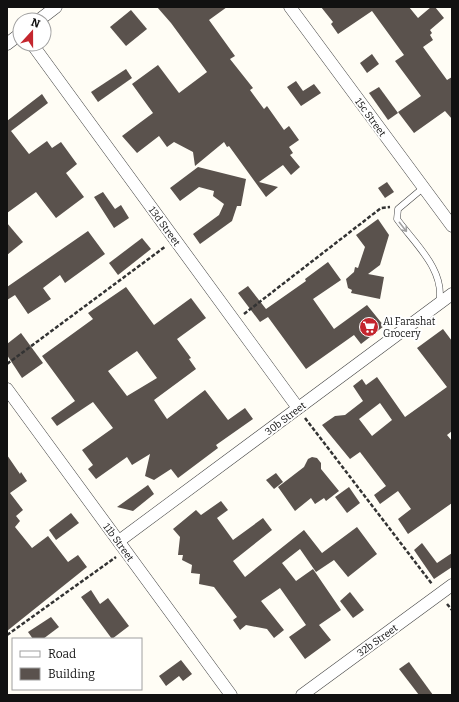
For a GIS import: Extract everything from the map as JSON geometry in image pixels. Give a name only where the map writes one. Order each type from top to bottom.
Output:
[{"type":"street","name":"15c Street","points":[[290,7],[452,226]]},
{"type":"street","name":"13d Street","points":[[38,52],[298,408]]},
{"type":"street","name":"30b Street","points":[[122,546],[298,408],[452,294]]},
{"type":"street","name":"11b Street","points":[[7,389],[231,695]]},
{"type":"street","name":"32b Street","points":[[302,695],[452,585]]},
{"type":"lane","points":[[423,188],[398,209],[397,219],[424,254],[438,278],[441,286],[439,303]]},
{"type":"path","points":[[234,321],[381,208],[393,207],[398,209]]},
{"type":"path","points":[[7,364],[175,240]]},
{"type":"path","points":[[298,408],[452,610]]},
{"type":"path","points":[[7,635],[122,546]]},
{"type":"building","points":[[157,7],[227,7],[209,20],[235,56],[230,59],[253,88],[250,90],[264,109],[267,106],[284,130],[289,126],[299,140],[289,147],[293,153],[290,155],[300,167],[291,175],[283,165],[259,182],[278,187],[266,197],[229,146],[227,147],[224,142],[195,166],[193,152],[174,142],[167,147],[159,136],[137,153],[122,136],[153,113],[132,84],[158,65],[179,93],[207,72],[171,23]]},
{"type":"building","points":[[321,7],[409,7],[418,18],[431,7],[435,7],[444,18],[430,30],[432,33],[430,35],[433,40],[423,47],[447,80],[452,77],[452,119],[445,111],[414,133],[398,112],[421,96],[395,61],[404,55],[372,11],[338,34],[331,24],[333,22]]},
{"type":"building","points":[[131,10],[147,29],[126,46],[110,27]]},
{"type":"building","points":[[372,54],[379,64],[367,73],[360,63]]},
{"type":"building","points":[[126,69],[132,78],[98,102],[91,92]]},
{"type":"building","points":[[296,81],[303,91],[314,84],[321,93],[301,106],[287,87]]},
{"type":"building","points":[[379,87],[398,113],[388,120],[369,93]]},
{"type":"building","points":[[42,94],[48,103],[11,131],[29,154],[47,141],[52,148],[61,142],[77,164],[66,173],[84,197],[56,218],[36,192],[7,213],[7,121]]},
{"type":"building","points":[[198,167],[246,179],[241,206],[237,206],[232,221],[200,244],[193,234],[219,215],[224,204],[213,196],[214,191],[199,187],[180,201],[170,188]]},
{"type":"building","points":[[387,182],[394,192],[385,198],[378,188]]},
{"type":"building","points":[[103,192],[115,209],[121,205],[129,218],[114,228],[94,197]]},
{"type":"building","points":[[378,219],[389,235],[380,265],[368,274],[384,277],[380,299],[351,293],[352,290],[348,288],[346,279],[354,272],[355,267],[358,268],[365,247],[356,235]]},
{"type":"building","points":[[7,223],[23,242],[7,255]]},
{"type":"building","points":[[88,231],[105,254],[65,283],[60,275],[43,288],[51,299],[28,314],[15,295],[7,300],[7,287]]},
{"type":"building","points":[[142,238],[151,249],[118,275],[109,263]]},
{"type":"building","points":[[328,262],[341,280],[313,299],[334,329],[367,305],[384,326],[361,344],[354,335],[306,369],[268,317],[260,322],[238,293],[248,286],[266,309],[306,281],[305,279]]},
{"type":"building","points":[[126,287],[154,325],[191,298],[206,318],[177,339],[191,358],[189,359],[196,369],[154,400],[167,419],[205,390],[228,420],[245,408],[253,419],[216,445],[218,448],[178,478],[171,469],[154,480],[145,476],[150,454],[132,465],[127,457],[96,479],[88,469],[93,465],[82,450],[113,428],[93,402],[57,426],[51,418],[75,401],[42,356],[93,319],[88,313]],"holes":[[[137,351],[157,378],[127,396],[108,371]]]},
{"type":"building","points":[[443,329],[452,341],[452,431],[447,435],[452,441],[452,503],[408,534],[398,519],[411,509],[398,491],[380,504],[374,495],[386,486],[360,452],[350,459],[322,425],[335,416],[345,415],[363,401],[353,386],[362,379],[366,385],[377,377],[405,417],[447,387],[417,348]],"holes":[[[380,403],[392,420],[372,436],[359,419]]]},
{"type":"building","points":[[21,333],[43,363],[22,378],[7,355],[7,344]]},
{"type":"building","points":[[7,455],[20,474],[21,472],[27,481],[10,493],[23,510],[16,516],[20,521],[15,527],[32,548],[48,536],[68,562],[78,555],[87,567],[7,631]]},
{"type":"building","points":[[312,457],[317,458],[321,463],[321,469],[339,491],[326,501],[324,498],[315,504],[311,498],[295,511],[278,487],[304,467],[308,459]]},
{"type":"building","points":[[276,473],[283,482],[274,489],[266,480]]},
{"type":"building","points":[[148,485],[154,494],[133,511],[117,507]]},
{"type":"building","points":[[349,487],[360,503],[347,513],[335,497]]},
{"type":"building","points":[[221,501],[228,510],[217,518],[233,540],[263,518],[272,530],[233,561],[245,577],[304,530],[322,553],[357,527],[377,554],[348,577],[334,560],[316,572],[300,549],[282,563],[296,581],[313,569],[341,610],[319,625],[331,640],[305,659],[289,637],[306,625],[280,588],[261,601],[284,630],[274,638],[267,629],[246,625],[240,630],[233,620],[237,617],[214,587],[199,584],[200,574],[191,573],[192,565],[182,560],[183,555],[178,555],[180,537],[173,529],[196,510],[201,515]]},
{"type":"building","points":[[71,513],[79,523],[56,540],[49,530]]},
{"type":"building","points":[[422,543],[437,563],[452,553],[452,567],[434,579],[414,550]]},
{"type":"building","points":[[91,590],[100,604],[108,598],[129,626],[111,638],[81,597]]},
{"type":"building","points":[[350,592],[364,610],[353,618],[340,601]]},
{"type":"building","points":[[51,617],[59,627],[44,638],[32,638],[28,632]]},
{"type":"building","points":[[181,660],[192,674],[183,681],[179,676],[166,686],[159,676]]},
{"type":"building","points":[[409,662],[433,695],[419,695],[399,669]]},
{"type":"place","name":"Al Farashat Grocery","points":[[369,327]]}]
